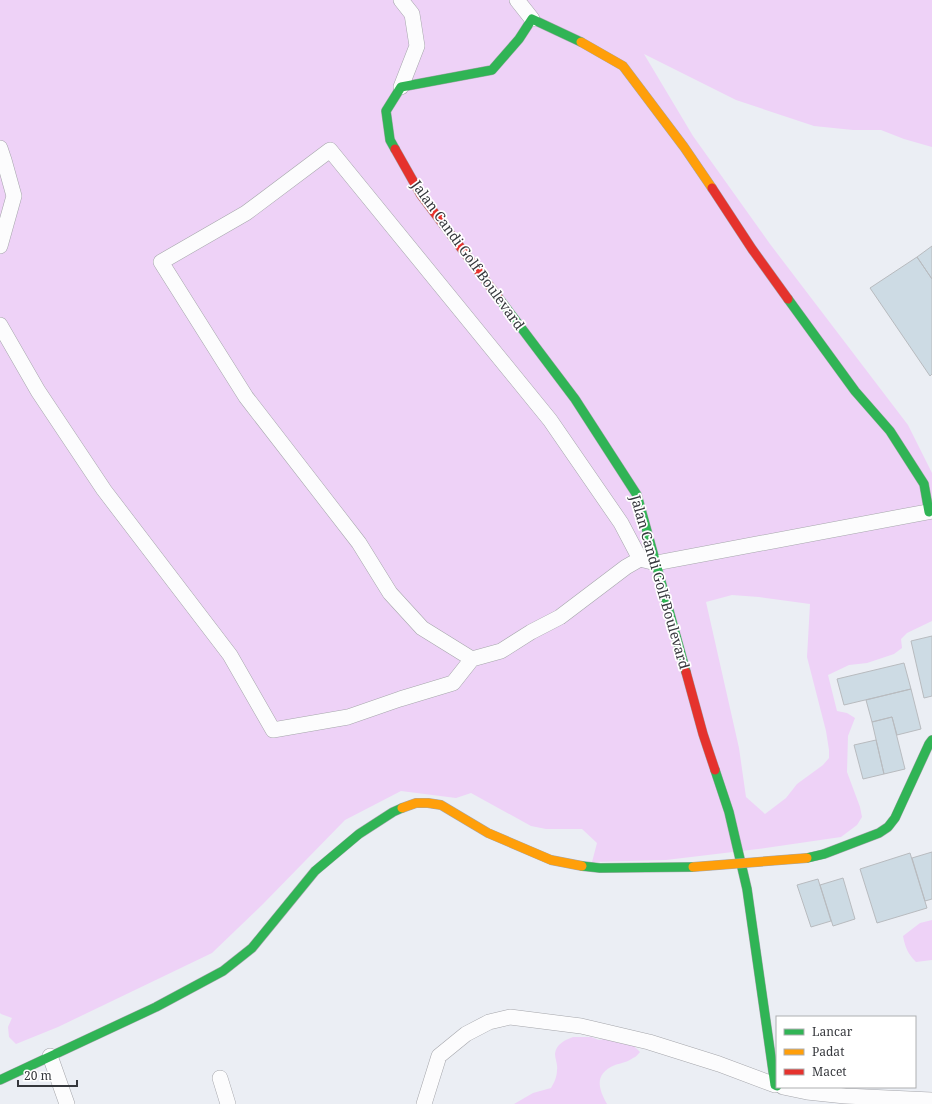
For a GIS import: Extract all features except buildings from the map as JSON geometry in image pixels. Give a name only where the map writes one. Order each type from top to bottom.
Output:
[{"type":"street","points":[[401,0],[412,14],[417,46],[401,87]]},
{"type":"street","points":[[0,325],[38,391],[104,490],[230,654],[273,730],[348,717],[453,683],[472,659],[501,651],[531,632],[560,617],[626,567],[640,559],[656,563],[931,512],[924,484],[890,431],[855,391],[820,344],[752,249],[684,147],[623,66],[582,43],[532,19],[517,0]]},
{"type":"street","points":[[401,87],[492,70],[519,39],[532,19]]},
{"type":"street","name":"Jalan Candi Golf Boulevard","points":[[401,87],[386,111],[390,140],[421,195],[575,399],[637,495],[703,734],[729,812],[735,835],[747,889],[776,1074]]},
{"type":"street","points":[[0,148],[14,196],[0,246]]},
{"type":"street","points":[[472,659],[422,628],[390,592],[359,543],[246,397],[161,262],[246,213],[330,150],[550,420],[621,523],[640,559]]},
{"type":"street","points":[[0,1080],[156,1007],[223,971],[252,948],[315,871],[359,834],[393,812],[416,803],[441,805],[488,833],[551,860],[575,865],[600,868],[693,867],[807,858],[824,854],[879,833],[888,827],[895,818],[928,744],[932,740]]},
{"type":"street","points":[[424,1104],[439,1056],[466,1034],[489,1022],[510,1017],[581,1026],[649,1042],[720,1064],[776,1085]]},
{"type":"street","points":[[50,1056],[67,1104]]},
{"type":"street","points":[[220,1078],[228,1104]]},
{"type":"street","points":[[788,1088],[814,1093],[932,1100]]},
{"type":"shaded area","points":[[0,0],[932,0],[932,147],[904,139],[881,130],[853,130],[814,126],[736,100],[644,54],[693,136],[770,244],[908,425],[932,473],[932,621],[907,633],[901,639],[902,648],[894,654],[867,663],[849,665],[828,675],[837,711],[847,713],[855,718],[848,736],[847,772],[860,807],[862,817],[857,825],[841,837],[758,849],[666,860],[592,862],[597,843],[582,829],[546,829],[531,826],[471,793],[456,798],[401,791],[345,820],[263,904],[212,953],[58,1027],[16,1044],[9,1037],[8,1027],[12,1018],[0,1013]],"holes":[[[732,595],[810,604],[807,657],[826,731],[829,750],[829,758],[823,765],[797,784],[786,798],[765,814],[746,797],[739,748],[706,602]]]},
{"type":"shaded area","points":[[932,920],[932,960],[916,962],[907,950],[903,936],[920,923]]},
{"type":"shaded area","points":[[573,1037],[591,1037],[599,1040],[608,1038],[634,1046],[640,1052],[631,1059],[608,1069],[601,1077],[600,1087],[607,1104],[514,1104],[533,1093],[551,1088],[557,1073],[555,1054],[557,1048],[561,1043]]},
{"type":"traffic: fast","points":[[395,149],[390,140],[386,111],[401,87],[492,70],[519,39],[532,19],[581,42]]},
{"type":"traffic: fast","points":[[498,297],[575,399],[637,495],[686,672]]},
{"type":"traffic: fast","points":[[788,299],[855,391],[890,431],[924,484],[929,512]]},
{"type":"traffic: fast","points":[[807,858],[824,854],[879,833],[888,827],[895,818],[932,740]]},
{"type":"traffic: fast","points":[[715,770],[729,812],[747,889],[776,1086]]},
{"type":"traffic: fast","points":[[0,1080],[156,1007],[223,971],[252,948],[315,871],[359,834],[393,812],[402,808]]},
{"type":"traffic: fast","points":[[582,866],[600,868],[693,867]]},
{"type":"traffic: slow","points":[[581,42],[623,66],[684,147],[712,188]]},
{"type":"traffic: slow","points":[[402,808],[416,803],[441,805],[488,833],[551,860],[582,866]]},
{"type":"traffic: slow","points":[[693,867],[807,858]]},
{"type":"traffic: jam","points":[[395,149],[421,195],[498,297]]},
{"type":"traffic: jam","points":[[712,188],[752,249],[788,299]]},
{"type":"traffic: jam","points":[[686,672],[703,734],[715,770]]}]
